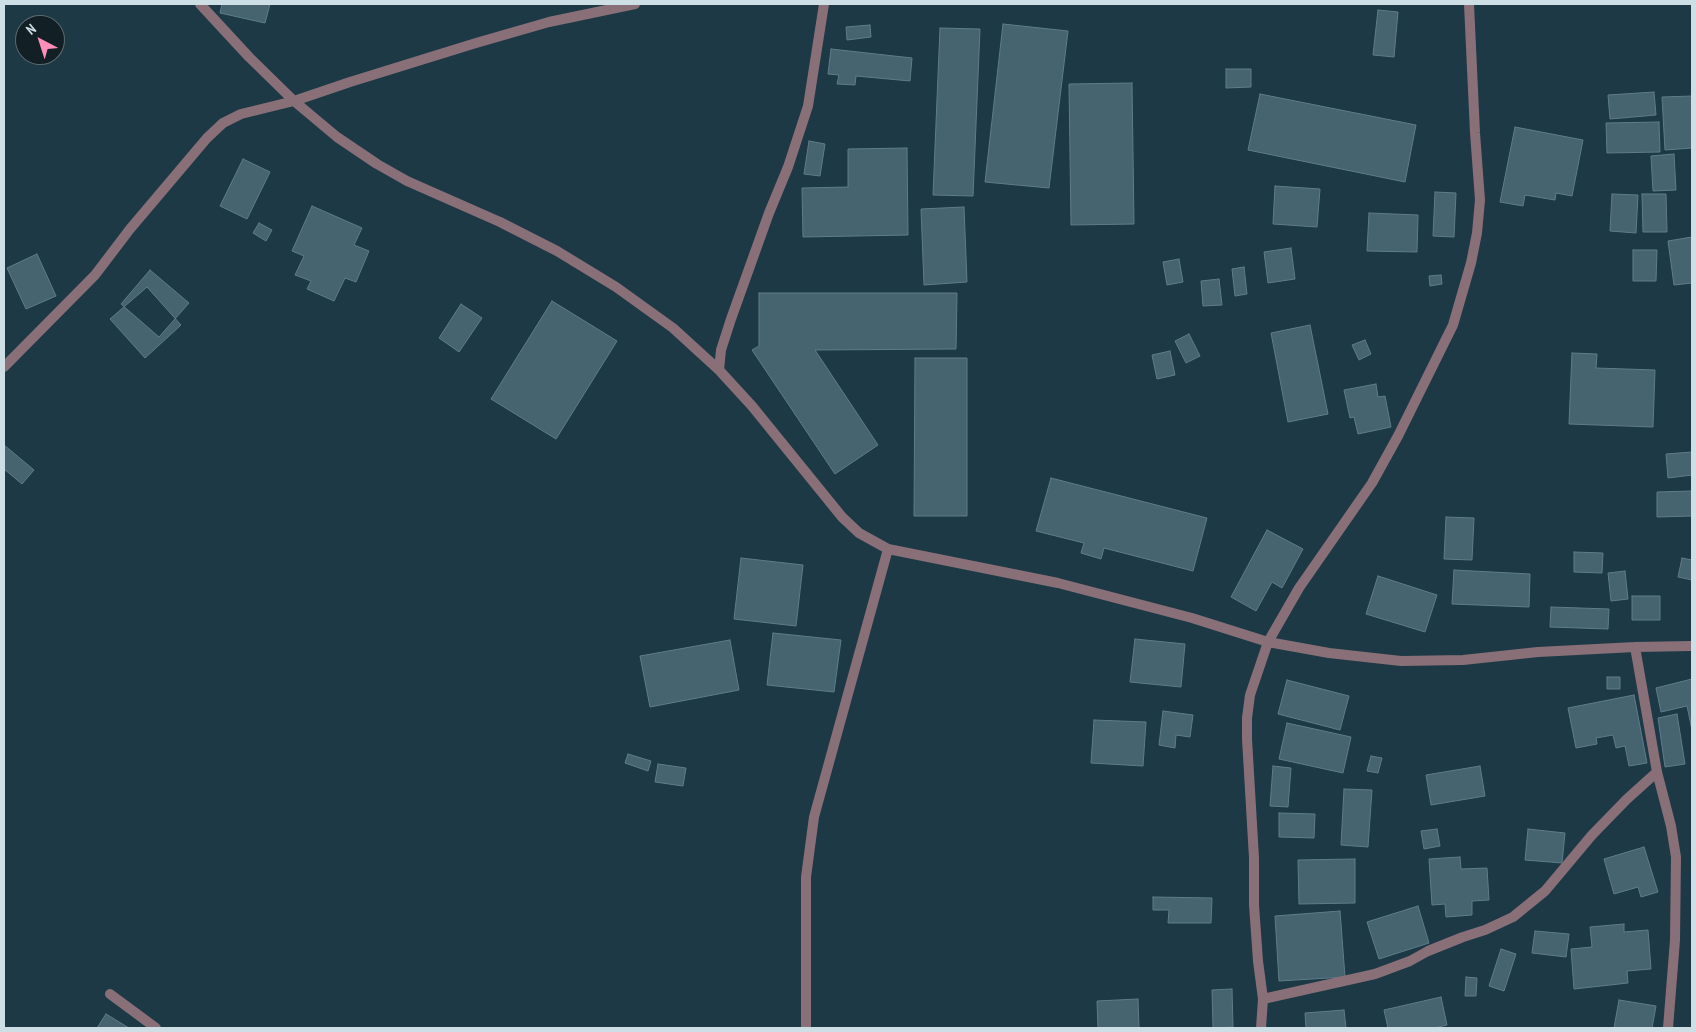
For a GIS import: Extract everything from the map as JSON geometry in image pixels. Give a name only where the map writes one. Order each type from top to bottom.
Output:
[{"type":"street","points":[[200,4],[249,58],[294,101],[337,137],[377,164],[407,181],[500,222],[549,247],[616,287],[673,328],[719,370],[764,420],[842,517],[859,533],[888,549],[1058,583],[1192,618],[1268,642],[1329,653],[1401,662],[1463,660],[1538,652],[1692,646]]},
{"type":"street","points":[[4,367],[95,275],[130,229],[207,138],[223,123],[241,114],[294,101],[503,35],[565,18],[635,4]]},
{"type":"street","points":[[719,370],[721,350],[731,320],[769,213],[788,167],[808,106],[824,4]]},
{"type":"street","points":[[1261,1028],[1263,999],[1254,905],[1254,858],[1247,718],[1250,695],[1268,642],[1299,588],[1372,483],[1453,325],[1471,263],[1477,233],[1480,200],[1469,4]]},
{"type":"street","points":[[806,1028],[806,877],[814,817],[888,549]]},
{"type":"street","points":[[1635,647],[1657,772],[1671,826],[1676,856],[1675,940],[1668,1028]]},
{"type":"street","points":[[1263,999],[1375,974],[1513,917],[1544,891],[1592,835],[1657,772]]},
{"type":"street","points":[[110,994],[156,1028]]},
{"type":"building","points":[[222,4],[270,4],[265,23],[220,13]]},
{"type":"building","points":[[1378,10],[1398,12],[1394,57],[1373,55]]},
{"type":"building","points":[[1003,24],[1068,31],[1049,188],[985,182]]},
{"type":"building","points":[[870,25],[871,37],[847,40],[846,27]]},
{"type":"building","points":[[940,28],[980,29],[973,196],[933,195]]},
{"type":"building","points":[[831,49],[912,58],[910,81],[856,76],[855,85],[837,84],[839,75],[828,74]]},
{"type":"building","points":[[1226,69],[1251,69],[1251,87],[1226,88]]},
{"type":"building","points":[[1132,83],[1134,224],[1071,225],[1069,84]]},
{"type":"building","points":[[1654,92],[1656,115],[1610,119],[1608,95]]},
{"type":"building","points":[[1260,94],[1416,125],[1405,182],[1248,150]]},
{"type":"building","points":[[1692,96],[1692,148],[1665,150],[1662,97]]},
{"type":"building","points":[[1659,122],[1660,152],[1607,153],[1606,123]]},
{"type":"building","points":[[1515,127],[1583,140],[1572,196],[1556,193],[1555,200],[1525,195],[1523,206],[1500,202]]},
{"type":"building","points":[[809,141],[825,144],[820,176],[804,174]]},
{"type":"building","points":[[907,148],[908,235],[803,237],[802,188],[848,187],[848,149]]},
{"type":"building","points":[[1674,154],[1676,190],[1653,191],[1651,156]]},
{"type":"building","points":[[243,159],[270,172],[247,219],[220,206]]},
{"type":"building","points":[[1275,186],[1320,189],[1317,227],[1273,224]]},
{"type":"building","points":[[1435,192],[1456,193],[1454,237],[1433,236]]},
{"type":"building","points":[[1612,194],[1638,195],[1636,233],[1610,231]]},
{"type":"building","points":[[1642,194],[1666,194],[1667,232],[1643,232]]},
{"type":"building","points":[[312,206],[362,228],[354,245],[369,251],[356,282],[345,278],[334,301],[307,289],[311,281],[295,275],[304,256],[292,251]]},
{"type":"building","points":[[964,207],[967,282],[924,285],[921,209]]},
{"type":"building","points":[[1369,213],[1418,215],[1417,252],[1367,251]]},
{"type":"building","points":[[259,223],[272,230],[266,241],[253,233]]},
{"type":"building","points":[[1692,237],[1692,283],[1674,285],[1668,241]]},
{"type":"building","points":[[1291,248],[1295,279],[1268,283],[1264,252]]},
{"type":"building","points":[[1633,250],[1657,250],[1656,281],[1633,281]]},
{"type":"building","points":[[37,254],[56,296],[26,309],[7,268]]},
{"type":"building","points":[[1179,259],[1183,282],[1167,285],[1163,262]]},
{"type":"building","points":[[1244,267],[1247,294],[1235,296],[1232,269]]},
{"type":"building","points":[[150,270],[189,303],[159,337],[121,304]]},
{"type":"building","points":[[1441,275],[1442,284],[1430,286],[1429,276]]},
{"type":"building","points":[[1219,279],[1222,305],[1203,306],[1201,281]]},
{"type":"building","points":[[147,287],[181,325],[145,358],[110,319]]},
{"type":"building","points":[[759,293],[957,293],[956,349],[815,350],[878,445],[835,474],[752,350],[759,346]]},
{"type":"building","points":[[552,301],[617,341],[556,439],[491,399]]},
{"type":"building","points":[[461,304],[482,318],[459,352],[439,338]]},
{"type":"building","points":[[1310,325],[1328,414],[1288,422],[1271,333]]},
{"type":"building","points":[[1189,334],[1200,356],[1186,363],[1175,341]]},
{"type":"building","points":[[1365,340],[1371,354],[1359,360],[1352,345]]},
{"type":"building","points":[[1170,351],[1175,375],[1157,379],[1152,355]]},
{"type":"building","points":[[1572,353],[1597,354],[1596,368],[1655,370],[1653,427],[1569,424]]},
{"type":"building","points":[[915,358],[967,358],[967,516],[914,516]]},
{"type":"building","points":[[1376,384],[1378,397],[1385,396],[1391,427],[1358,434],[1354,417],[1350,418],[1344,390]]},
{"type":"building","points":[[4,445],[34,470],[22,484],[4,469]]},
{"type":"building","points":[[1692,452],[1692,475],[1668,478],[1666,454]]},
{"type":"building","points":[[1051,478],[1207,518],[1193,571],[1104,548],[1101,559],[1081,553],[1084,543],[1036,531]]},
{"type":"building","points":[[1692,491],[1692,516],[1657,517],[1657,492]]},
{"type":"building","points":[[1446,517],[1474,518],[1472,560],[1444,559]]},
{"type":"building","points":[[1267,530],[1303,549],[1282,588],[1272,582],[1256,611],[1231,597]]},
{"type":"building","points":[[1574,552],[1603,553],[1602,573],[1574,572]]},
{"type":"building","points":[[741,558],[803,565],[796,626],[734,619]]},
{"type":"building","points":[[1682,558],[1692,560],[1692,580],[1678,577]]},
{"type":"building","points":[[1454,570],[1530,574],[1529,607],[1452,604]]},
{"type":"building","points":[[1625,571],[1628,599],[1611,601],[1608,573]]},
{"type":"building","points":[[1378,576],[1437,595],[1425,632],[1366,614]]},
{"type":"building","points":[[1632,596],[1660,596],[1660,620],[1632,620]]},
{"type":"building","points":[[1551,607],[1609,609],[1608,629],[1550,627]]},
{"type":"building","points":[[773,633],[841,640],[834,692],[767,685]]},
{"type":"building","points":[[1135,639],[1185,644],[1181,687],[1130,682]]},
{"type":"building","points":[[730,640],[739,690],[650,707],[640,656]]},
{"type":"building","points":[[1607,677],[1620,677],[1620,689],[1607,689]]},
{"type":"building","points":[[1692,679],[1692,730],[1687,706],[1661,712],[1656,688]]},
{"type":"building","points":[[1287,680],[1349,696],[1340,730],[1278,714]]},
{"type":"building","points":[[1634,695],[1647,763],[1629,766],[1625,746],[1616,748],[1613,735],[1596,738],[1597,744],[1576,748],[1568,708]]},
{"type":"building","points":[[1163,711],[1193,715],[1190,737],[1176,735],[1175,748],[1159,745]]},
{"type":"building","points":[[1677,714],[1685,764],[1665,767],[1658,718]]},
{"type":"building","points":[[1094,720],[1146,722],[1143,766],[1091,763]]},
{"type":"building","points":[[1287,723],[1351,737],[1343,773],[1279,759]]},
{"type":"building","points":[[628,754],[651,761],[648,771],[625,763]]},
{"type":"building","points":[[1371,756],[1382,758],[1378,773],[1367,771]]},
{"type":"building","points":[[658,764],[686,768],[683,786],[655,782]]},
{"type":"building","points":[[1273,766],[1291,768],[1288,807],[1270,806]]},
{"type":"building","points":[[1480,766],[1485,796],[1431,805],[1426,775]]},
{"type":"building","points":[[1344,789],[1372,790],[1368,847],[1341,845]]},
{"type":"building","points":[[1279,813],[1315,814],[1314,838],[1279,837]]},
{"type":"building","points":[[1437,829],[1440,846],[1424,849],[1421,831]]},
{"type":"building","points":[[1528,829],[1565,833],[1562,863],[1525,860]]},
{"type":"building","points":[[1644,847],[1658,892],[1641,897],[1638,887],[1614,894],[1604,859]]},
{"type":"building","points":[[1460,857],[1461,869],[1487,868],[1489,900],[1472,901],[1472,915],[1446,917],[1445,904],[1432,905],[1429,859]]},
{"type":"building","points":[[1355,859],[1355,903],[1299,904],[1298,860]]},
{"type":"building","points":[[1153,897],[1212,898],[1211,923],[1168,923],[1169,910],[1153,910]]},
{"type":"building","points":[[1418,906],[1429,943],[1379,959],[1367,922]]},
{"type":"building","points":[[1340,911],[1345,977],[1279,981],[1275,916]]},
{"type":"building","points":[[1624,924],[1624,932],[1648,930],[1651,969],[1627,971],[1628,983],[1574,989],[1571,949],[1592,947],[1590,927]]},
{"type":"building","points":[[1535,931],[1569,934],[1566,957],[1532,953]]},
{"type":"building","points":[[1501,949],[1516,954],[1504,991],[1489,986]]},
{"type":"building","points":[[1466,977],[1477,978],[1476,996],[1465,996]]},
{"type":"building","points":[[1232,989],[1233,1027],[1213,1028],[1212,990]]},
{"type":"building","points":[[1441,997],[1447,1025],[1434,1028],[1388,1028],[1384,1010]]},
{"type":"building","points":[[1138,999],[1139,1028],[1098,1028],[1097,1001]]},
{"type":"building","points":[[1619,1000],[1656,1006],[1652,1028],[1614,1028]]},
{"type":"building","points":[[1344,1010],[1346,1028],[1306,1028],[1305,1013]]},
{"type":"building","points":[[106,1014],[129,1028],[97,1028]]}]
